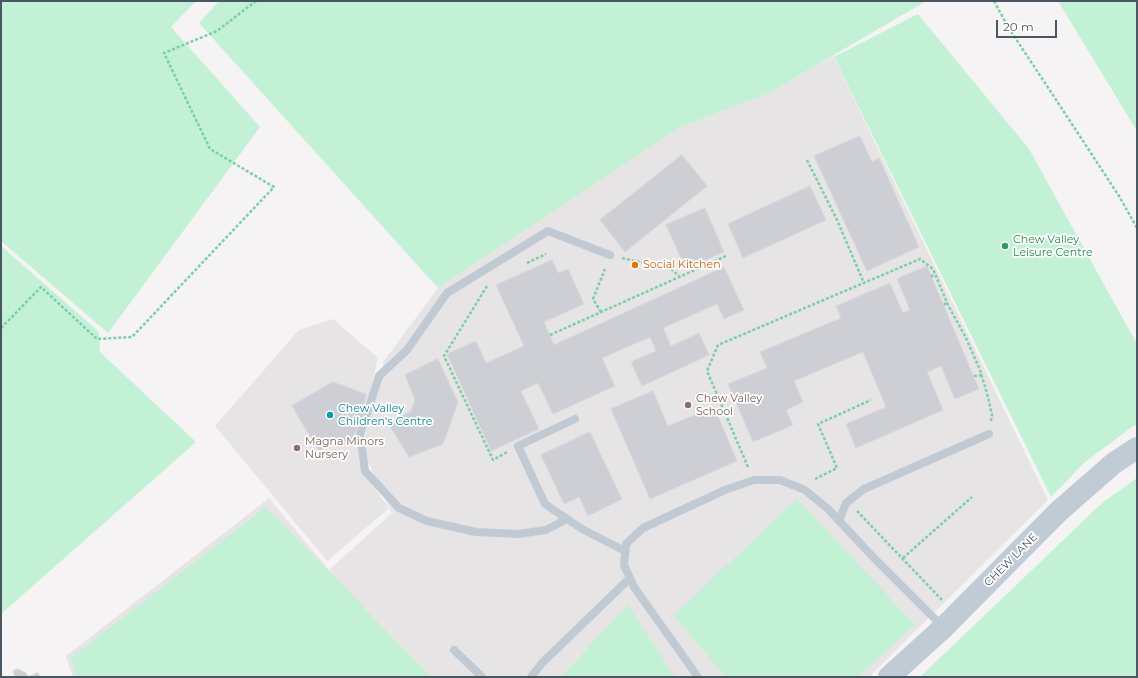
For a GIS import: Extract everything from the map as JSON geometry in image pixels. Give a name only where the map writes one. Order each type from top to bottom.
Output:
[{"type":"main road","name":"CHEW LANE","points":[[889,677],[950,621],[1058,512],[1114,463],[1137,448]]},
{"type":"lane","points":[[567,519],[546,530],[518,534],[476,532],[427,521],[399,508],[365,471],[360,435],[379,376],[407,350],[447,293],[548,231],[610,255]]},
{"type":"lane","points":[[575,419],[518,446],[545,504],[582,530],[625,551]]},
{"type":"lane","points":[[839,521],[846,503],[864,489],[988,434]]},
{"type":"lane","points":[[698,677],[634,587],[624,564],[626,544],[643,528],[725,490],[754,480],[780,480],[805,490],[828,509],[873,557],[950,621]]},
{"type":"lane","points":[[530,677],[542,663],[630,578]]},
{"type":"lane","points":[[454,650],[482,677]]},
{"type":"path","points":[[1,328],[41,287],[97,339],[132,337],[274,187],[210,149],[164,53],[217,31],[256,1]]},
{"type":"path","points":[[994,1],[1008,27],[1119,196],[1137,228]]},
{"type":"path","points":[[807,160],[837,220],[864,283]]},
{"type":"path","points":[[526,263],[546,254]]},
{"type":"path","points":[[601,312],[593,299],[610,255],[671,269],[680,277]]},
{"type":"path","points":[[550,335],[726,256]]},
{"type":"path","points":[[754,480],[707,371],[718,345],[920,259],[933,269],[982,375],[992,415],[988,434]]},
{"type":"path","points":[[931,277],[935,273]]},
{"type":"path","points":[[487,286],[444,356],[493,460],[518,446]]},
{"type":"path","points":[[944,305],[947,302]]},
{"type":"path","points":[[974,376],[982,375]]},
{"type":"path","points":[[805,490],[813,480],[837,468],[818,424],[871,400]]},
{"type":"path","points":[[902,558],[972,497]]},
{"type":"path","points":[[849,502],[902,558],[950,621]]},
{"type":"shaded area","name":"Chew Valley School","points":[[833,56],[1048,500],[869,677],[73,677],[66,656],[269,498],[329,570],[392,513],[362,449],[361,470],[389,508],[327,561],[215,426],[299,330],[333,319],[378,358],[363,422],[362,448],[384,361],[438,288],[670,131],[769,93]]},
{"type":"green space","points":[[1,1],[196,1],[171,27],[260,127],[108,333],[1,241]]},
{"type":"green space","points":[[219,1],[926,1],[769,93],[678,128],[438,288],[199,23]]},
{"type":"green space","points":[[1058,1],[1137,1],[1137,131]]},
{"type":"green space","name":"Chew Valley Leisure Centre","points":[[918,14],[1029,149],[1137,344],[1137,425],[1132,427],[1085,462],[1051,497],[834,57]]},
{"type":"green space","points":[[1,246],[99,332],[100,352],[196,442],[1,614]]},
{"type":"green space","points":[[1137,478],[1137,677],[920,677],[1102,503]]},
{"type":"green space","points":[[797,499],[915,625],[857,677],[726,677],[674,615]]},
{"type":"green space","points":[[266,507],[431,677],[76,677],[71,658]]},
{"type":"green space","points":[[628,605],[676,677],[561,677]]},
{"type":"building","points":[[860,136],[872,162],[879,158],[919,247],[867,271],[814,156]]},
{"type":"building","points":[[682,155],[707,186],[625,252],[600,220]]},
{"type":"building","points":[[810,186],[826,220],[743,258],[728,224]]},
{"type":"building","points":[[705,208],[724,252],[686,269],[666,225]]},
{"type":"building","points":[[552,260],[558,273],[568,269],[584,304],[544,322],[554,345],[724,267],[744,310],[724,319],[717,304],[663,328],[671,346],[699,333],[709,355],[642,386],[631,362],[656,351],[650,337],[602,358],[615,386],[553,414],[538,383],[521,391],[539,429],[491,451],[447,354],[476,341],[486,363],[524,346],[496,285]]},
{"type":"building","points":[[927,266],[979,389],[955,399],[941,366],[927,372],[943,410],[856,448],[846,424],[886,407],[863,352],[794,381],[803,402],[786,410],[793,425],[753,442],[728,384],[767,368],[760,352],[841,318],[836,306],[890,283],[903,313],[910,310],[897,279]]},
{"type":"building","points":[[438,359],[458,402],[443,444],[409,457],[388,423],[411,411],[415,400],[405,375]]},
{"type":"building","name":"Chew Valley Children's Centre","points":[[333,382],[366,394],[360,425],[348,443],[338,440],[319,451],[292,406]]},
{"type":"building","points":[[653,391],[668,426],[714,407],[737,461],[650,499],[611,409]]},
{"type":"building","points":[[590,432],[622,499],[588,516],[579,497],[564,504],[541,455]]},
{"type":"building","points":[[18,669],[26,673],[28,677],[15,677],[13,671]]},
{"type":"building","points":[[38,673],[40,677],[29,677]]},
{"type":"place","name":"Chew Valley Leisure Centre","points":[[1005,246]]},
{"type":"place","name":"Social Kitchen","points":[[635,265]]},
{"type":"place","name":"Chew Valley School","points":[[688,405]]},
{"type":"place","name":"Chew Valley Children's Centre","points":[[330,415]]},
{"type":"place","name":"Magna Minors Nursery","points":[[297,448]]}]
